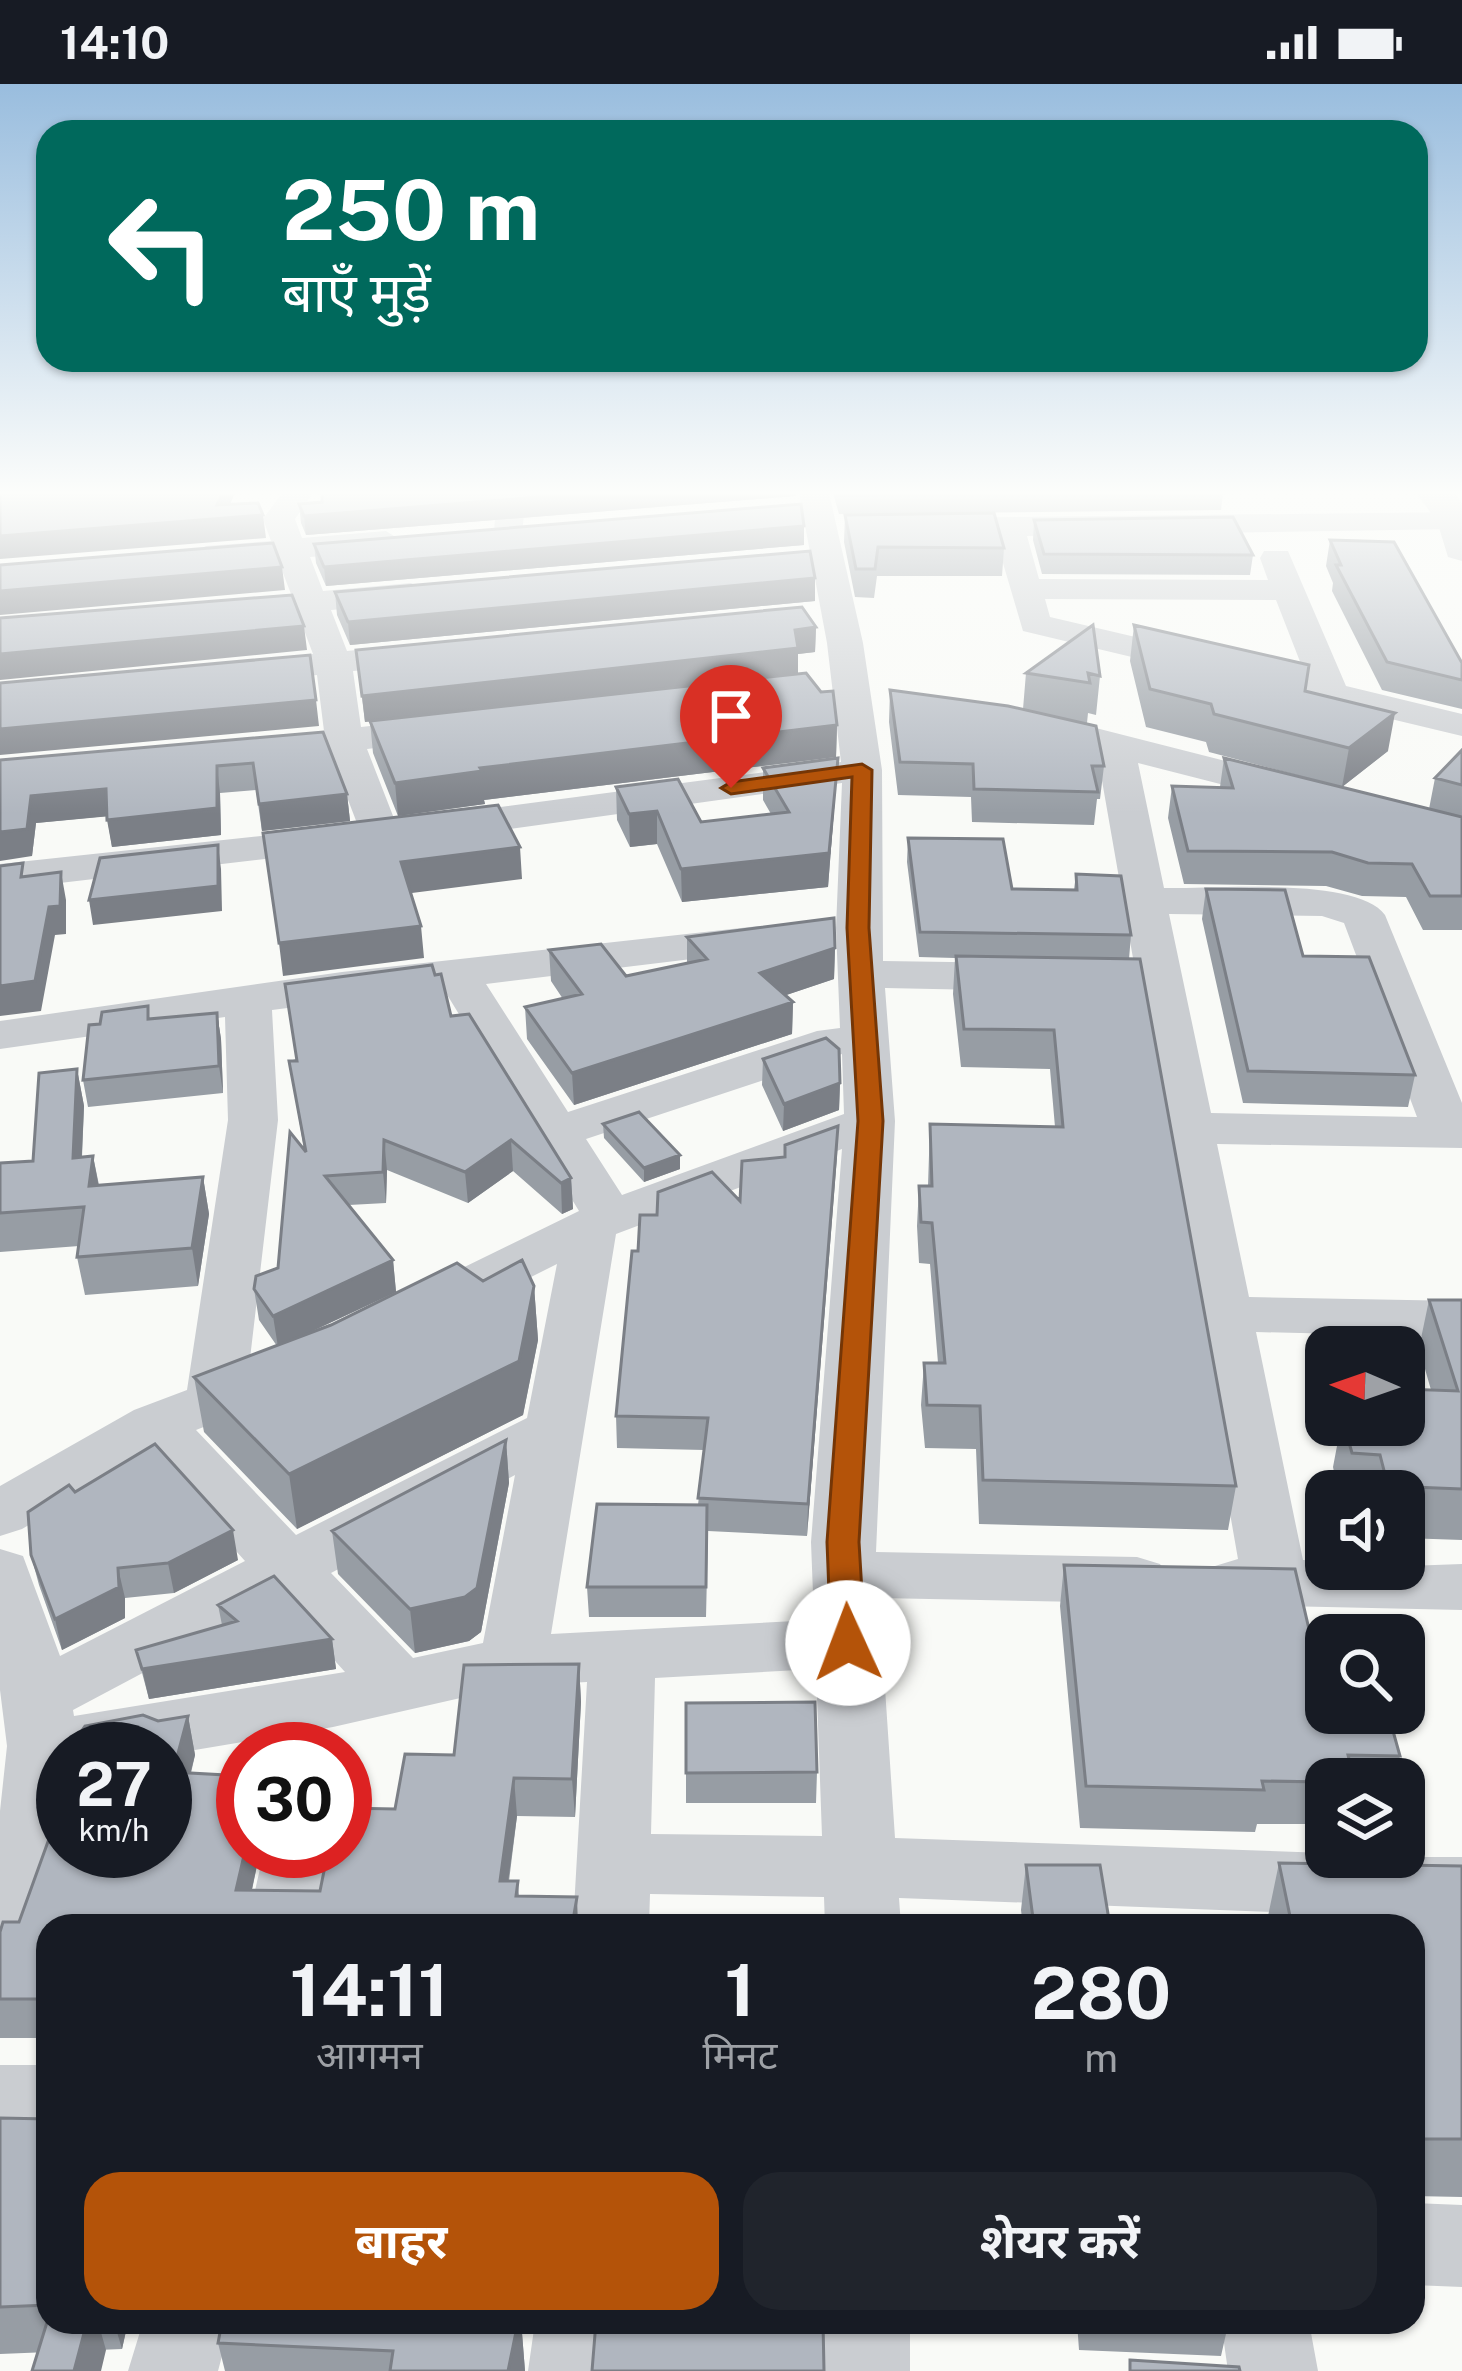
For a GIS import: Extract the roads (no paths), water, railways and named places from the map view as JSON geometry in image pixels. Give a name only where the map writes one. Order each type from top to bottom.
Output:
[{"type":"street","points":[[200,612],[338,600]]},
{"type":"street","points":[[817,600],[817,615],[851,694],[862,770],[859,951],[870,1121],[845,1574],[862,1896]]},
{"type":"street","points":[[1028,600],[1034,624],[1462,725]]},
{"type":"street","points":[[1293,600],[1330,692]]},
{"type":"street","points":[[311,602],[334,663],[344,740],[380,835]]},
{"type":"street","points":[[215,674],[472,649]]},
{"type":"street","points":[[275,747],[482,725]]},
{"type":"street","points":[[1052,730],[1340,803]]},
{"type":"street","points":[[1115,744],[1145,901],[1137,979],[1188,1128],[1275,1582]]},
{"type":"street","points":[[0,877],[380,835],[862,770]]},
{"type":"street","points":[[1145,901],[1326,903],[1363,915],[1455,1133],[1188,1128]]},
{"type":"street","points":[[0,1035],[456,973],[859,951],[1068,977]]},
{"type":"street","points":[[456,973],[557,1132],[600,1222],[554,1428],[513,1661]]},
{"type":"street","points":[[214,1401],[253,1120],[248,1000]]},
{"type":"street","points":[[557,1132],[864,1031]]},
{"type":"street","points":[[379,1330],[600,1222],[870,1121]]},
{"type":"street","points":[[1224,1314],[1462,1318]]},
{"type":"street","points":[[0,1514],[155,1424],[315,1362]]},
{"type":"street","points":[[155,1424],[293,1569],[351,1712]]},
{"type":"street","points":[[43,1722],[293,1569],[554,1428]]},
{"type":"street","points":[[0,1572],[43,1722]]},
{"type":"street","points":[[845,1574],[1462,1587]]},
{"type":"street","points":[[43,1722],[351,1712],[513,1661],[848,1643]]},
{"type":"street","points":[[622,1655],[612,1895],[1199,1902],[1462,1888]]},
{"type":"street","points":[[0,1921],[36,1826]]},
{"type":"street","points":[[288,1914],[295,1878]]},
{"type":"street","points":[[0,2101],[36,2101]]},
{"type":"street","points":[[1425,2244],[1462,2246]]},
{"type":"street","points":[[173,2371],[184,2334]]},
{"type":"street","points":[[573,2371],[578,2334]]},
{"type":"street","points":[[865,2371],[866,2334]]},
{"type":"street","points":[[1267,2334],[1273,2371]]}]
